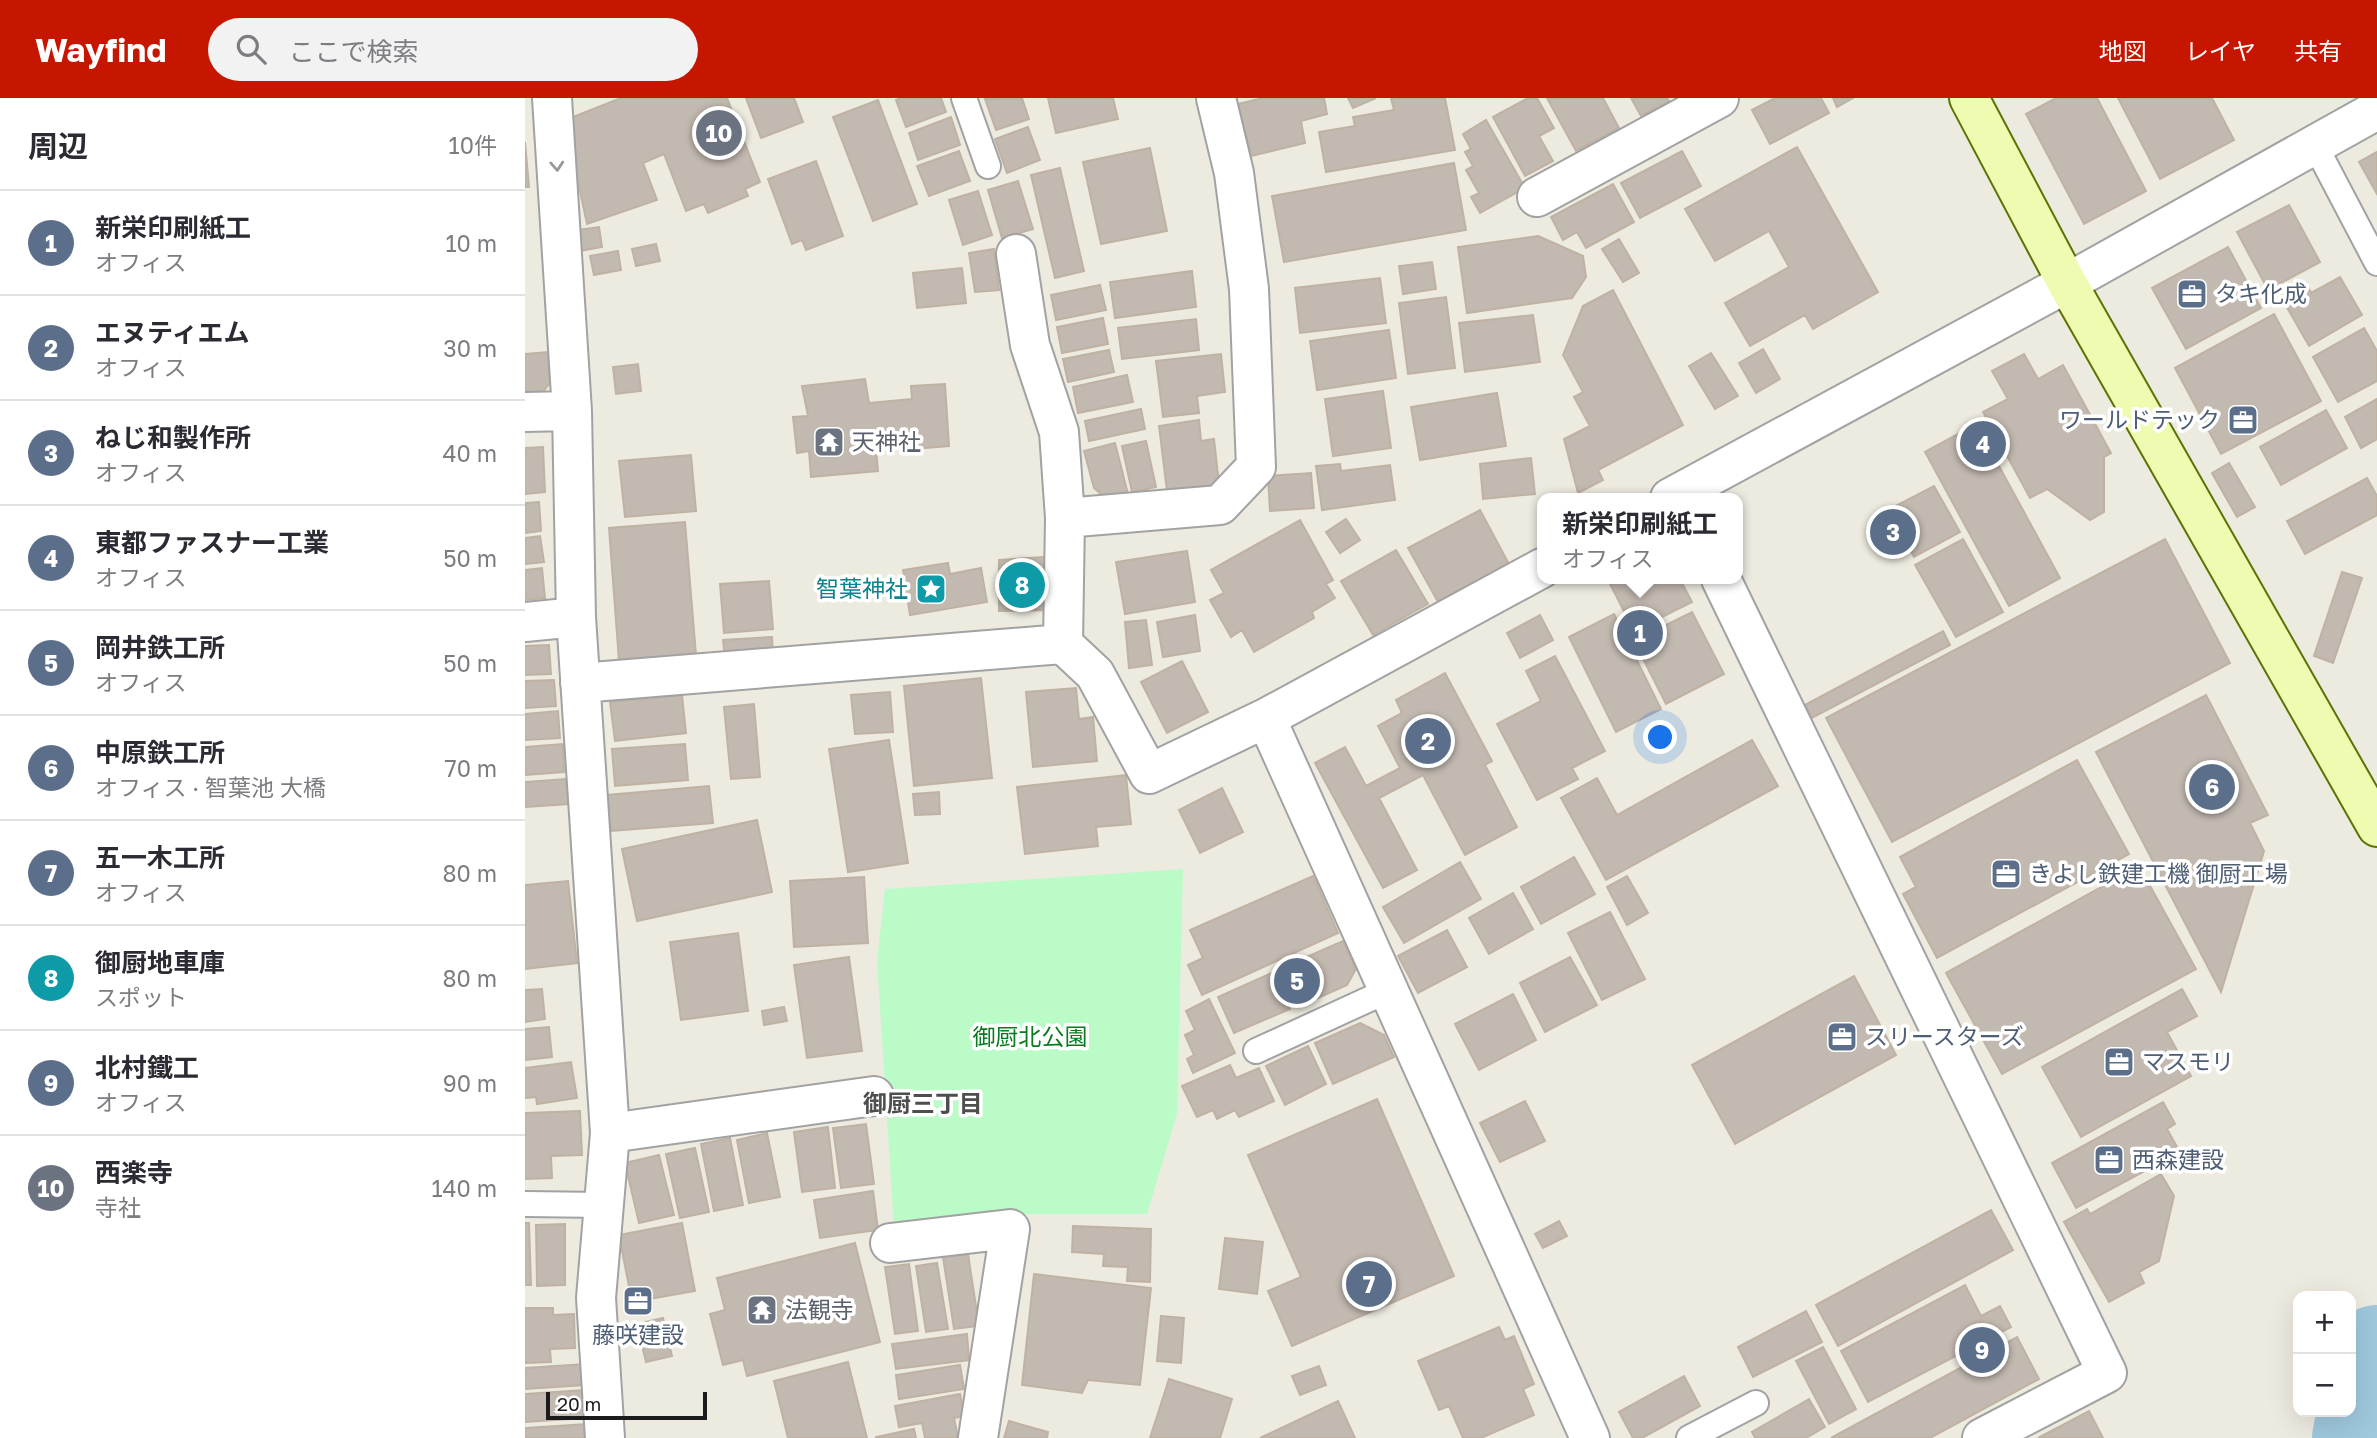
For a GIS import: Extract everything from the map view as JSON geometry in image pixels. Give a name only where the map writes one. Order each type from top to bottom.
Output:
[{"type":"street","points":[[1065,519],[1220,505],[1256,467],[1249,289],[1234,173],[1216,98]]},
{"type":"street","points":[[1537,197],[1719,98]]},
{"type":"street","points":[[1969,98],[2067,283],[2377,827]]},
{"type":"street","points":[[559,101],[572,411],[576,617],[610,1133],[596,1298],[605,1438]]},
{"type":"street","points":[[1684,493],[2377,110]]},
{"type":"street","points":[[1016,254],[1030,345],[1059,432],[1065,519],[1063,644]]},
{"type":"street","points":[[525,412],[572,411]]},
{"type":"street","points":[[580,682],[1063,644],[1095,674],[1149,774],[1266,718],[1537,571]]},
{"type":"street","points":[[1723,584],[2107,1373],[1982,1438]]},
{"type":"street","points":[[525,622],[576,617]]},
{"type":"street","points":[[1266,718],[1590,1438]]},
{"type":"street","points":[[610,1133],[874,1096]]},
{"type":"street","points":[[890,1243],[1010,1229],[978,1438]]},
{"type":"lane","points":[[964,98],[988,166]]},
{"type":"lane","points":[[2315,145],[2377,263]]},
{"type":"lane","points":[[1256,1051],[1389,990]]},
{"type":"lane","points":[[525,1205],[604,1205]]},
{"type":"lane","points":[[1689,1438],[1756,1403]]},
{"type":"green space","name":"御厨北公園","points":[[1183,869],[1177,1114],[1147,1214],[1019,1214],[894,1229],[877,961],[885,889]]},
{"type":"building","points":[[621,98],[727,98],[760,182],[745,189],[748,196],[708,213],[704,204],[686,211],[664,154],[643,163],[657,200],[587,224],[565,120]]},
{"type":"building","points":[[746,98],[794,98],[803,122],[761,138]]},
{"type":"building","points":[[941,98],[946,112],[906,127],[896,100]]},
{"type":"building","points":[[1022,98],[1029,119],[996,130],[985,99]]},
{"type":"building","points":[[1048,98],[1113,98],[1118,119],[1056,133]]},
{"type":"building","points":[[1263,98],[1324,98],[1327,114],[1301,121],[1305,143],[1251,156],[1238,104]]},
{"type":"building","points":[[1348,98],[1376,98],[1353,108]]},
{"type":"building","points":[[1391,98],[1445,98],[1455,150],[1326,172],[1319,132],[1355,126],[1353,117],[1394,110]]},
{"type":"building","points":[[1528,98],[1537,98],[1554,128],[1539,136],[1553,161],[1525,176],[1493,117]]},
{"type":"building","points":[[1547,98],[1603,98],[1619,128],[1576,151]]},
{"type":"building","points":[[1631,98],[1667,98],[1669,101],[1641,116]]},
{"type":"building","points":[[1775,98],[1821,98],[1829,113],[1770,144],[1752,110]]},
{"type":"building","points":[[1833,98],[1853,98],[1837,107]]},
{"type":"building","points":[[2056,98],[2097,98],[2146,191],[2084,224],[2026,114]]},
{"type":"building","points":[[2118,98],[2212,98],[2234,140],[2160,179]]},
{"type":"building","points":[[878,100],[917,204],[873,221],[833,117]]},
{"type":"building","points":[[951,117],[960,145],[918,160],[909,133]]},
{"type":"building","points":[[1486,120],[1525,188],[1480,213],[1471,197],[1479,193],[1466,170],[1473,166],[1465,152],[1471,149],[1463,134]]},
{"type":"building","points":[[1028,127],[1040,160],[1007,173],[995,139]]},
{"type":"building","points":[[525,142],[529,187],[525,187]]},
{"type":"building","points":[[1797,147],[1878,292],[1813,329],[1805,315],[1750,346],[1725,303],[1789,267],[1769,231],[1715,261],[1685,209]]},
{"type":"building","points":[[1150,148],[1167,231],[1101,244],[1083,162]]},
{"type":"building","points":[[959,151],[970,181],[929,196],[917,166]]},
{"type":"building","points":[[1682,151],[1701,186],[1640,218],[1621,183]]},
{"type":"building","points":[[2377,152],[2377,194],[2359,162]]},
{"type":"building","points":[[816,161],[843,236],[806,250],[802,240],[792,244],[768,179]]},
{"type":"building","points":[[1454,163],[1466,230],[1284,262],[1272,196]]},
{"type":"building","points":[[1060,168],[1084,271],[1055,278],[1031,175]]},
{"type":"building","points":[[1018,181],[1033,229],[1002,238],[988,190]]},
{"type":"building","points":[[1613,184],[1634,222],[1586,248],[1577,232],[1563,240],[1551,217]]},
{"type":"building","points":[[978,191],[992,235],[963,245],[949,200]]},
{"type":"building","points":[[2289,205],[2320,262],[2268,290],[2237,232]]},
{"type":"building","points":[[599,227],[602,247],[580,251],[577,230]]},
{"type":"building","points":[[1538,236],[1583,256],[1586,277],[1572,298],[1467,313],[1458,247]]},
{"type":"building","points":[[1619,239],[1639,273],[1623,282],[1602,249]]},
{"type":"building","points":[[656,244],[660,261],[636,266],[632,249]]},
{"type":"building","points":[[2228,247],[2261,308],[2186,349],[2152,288]]},
{"type":"building","points":[[994,249],[999,290],[975,292],[969,253]]},
{"type":"building","points":[[618,251],[621,270],[594,275],[590,256]]},
{"type":"building","points":[[1432,262],[1436,289],[1403,294],[1399,266]]},
{"type":"building","points":[[962,268],[966,303],[917,308],[913,273]]},
{"type":"building","points":[[1192,271],[1196,307],[1115,318],[1110,282]]},
{"type":"building","points":[[2340,277],[2362,315],[2309,346],[2281,297],[2306,283],[2311,293]]},
{"type":"building","points":[[1380,278],[1386,323],[1300,333],[1295,288]]},
{"type":"building","points":[[1100,285],[1106,310],[1056,320],[1051,295]]},
{"type":"building","points":[[1613,290],[1683,425],[1598,470],[1603,480],[1578,493],[1564,439],[1590,426],[1574,397],[1583,392],[1563,355],[1583,306]]},
{"type":"building","points":[[1446,297],[1455,368],[1408,374],[1399,303]]},
{"type":"building","points":[[2274,314],[2321,401],[2221,454],[2175,368]]},
{"type":"building","points":[[1533,315],[1540,362],[1465,372],[1459,323]]},
{"type":"building","points":[[1103,318],[1108,344],[1062,353],[1057,327]]},
{"type":"building","points":[[1196,319],[1199,350],[1122,359],[1118,328]]},
{"type":"building","points":[[2364,328],[2377,351],[2377,381],[2338,402],[2313,357]]},
{"type":"building","points":[[1389,330],[1396,378],[1317,390],[1310,341]]},
{"type":"building","points":[[1763,349],[1780,379],[1756,393],[1739,363]]},
{"type":"building","points":[[1109,350],[1114,372],[1068,382],[1063,359]]},
{"type":"building","points":[[548,352],[550,383],[537,399],[525,399],[525,354]]},
{"type":"building","points":[[1711,353],[1738,396],[1715,409],[1689,366]]},
{"type":"building","points":[[1221,354],[1225,392],[1197,396],[1199,413],[1163,417],[1156,361]]},
{"type":"building","points":[[2024,354],[2038,379],[2063,365],[2111,453],[2104,457],[2104,512],[2090,520],[2047,489],[2030,498],[1983,412],[2008,399],[1992,371]]},
{"type":"building","points":[[638,364],[641,391],[616,394],[613,367]]},
{"type":"building","points":[[1127,375],[1133,402],[1078,413],[1073,387]]},
{"type":"building","points":[[865,379],[869,403],[912,399],[911,386],[945,384],[949,446],[914,449],[915,437],[875,439],[878,471],[811,477],[809,451],[797,453],[793,417],[808,416],[802,386]]},
{"type":"building","points":[[1383,391],[1391,448],[1333,456],[1325,399]]},
{"type":"building","points":[[1497,393],[1506,446],[1420,460],[1411,407]]},
{"type":"building","points":[[2377,399],[2377,439],[2361,448],[2345,417]]},
{"type":"building","points":[[1141,409],[1145,429],[1089,441],[1085,421]]},
{"type":"building","points":[[2326,410],[2347,448],[2281,485],[2260,447]]},
{"type":"building","points":[[1199,420],[1201,441],[1214,439],[1219,484],[1167,491],[1159,426]]},
{"type":"building","points":[[1976,424],[2060,578],[2009,606],[1925,452]]},
{"type":"building","points":[[1146,441],[1156,487],[1132,492],[1122,446]]},
{"type":"building","points":[[1115,443],[1129,498],[1111,503],[1094,488],[1084,451]]},
{"type":"building","points":[[543,447],[545,492],[525,494],[525,448]]},
{"type":"building","points":[[691,455],[696,511],[625,517],[619,461]]},
{"type":"building","points":[[1531,458],[1535,494],[1483,499],[1480,464]]},
{"type":"building","points":[[2229,463],[2255,507],[2237,517],[2212,473]]},
{"type":"building","points":[[1340,464],[1341,471],[1390,465],[1395,500],[1322,510],[1316,466]]},
{"type":"building","points":[[1311,473],[1314,508],[1270,511],[1268,476]]},
{"type":"building","points":[[2367,478],[2377,496],[2377,515],[2305,554],[2287,521]]},
{"type":"building","points":[[1934,486],[1960,532],[1914,557],[1888,510]]},
{"type":"building","points":[[539,502],[541,531],[525,533],[525,503]]},
{"type":"building","points":[[1480,510],[1509,564],[1438,602],[1408,548]]},
{"type":"building","points":[[1346,519],[1360,540],[1340,553],[1326,532]]},
{"type":"building","points":[[1300,520],[1333,580],[1326,584],[1335,598],[1312,612],[1314,618],[1254,652],[1242,630],[1231,637],[1210,600],[1224,593],[1211,570]]},
{"type":"building","points":[[685,522],[696,655],[619,661],[609,528]]},
{"type":"building","points":[[540,536],[544,562],[525,564],[525,538]]},
{"type":"building","points":[[1963,539],[2003,612],[1956,637],[1915,565]]},
{"type":"building","points":[[2165,539],[2230,663],[1892,842],[1826,718]]},
{"type":"building","points":[[1396,550],[1428,604],[1373,635],[1341,581]]},
{"type":"building","points":[[1187,551],[1195,602],[1125,614],[1116,562]]},
{"type":"building","points":[[1044,557],[1047,610],[999,611],[999,560]]},
{"type":"building","points":[[948,563],[950,574],[981,568],[987,602],[910,615],[903,570]]},
{"type":"building","points":[[542,568],[545,598],[525,600],[525,570]]},
{"type":"building","points":[[2342,572],[2362,578],[2333,663],[2314,656]]},
{"type":"building","points":[[769,581],[773,629],[724,633],[720,584]]},
{"type":"building","points":[[1610,584],[1683,584],[1692,602],[1634,631]]},
{"type":"building","points":[[1692,612],[1724,674],[1666,704],[1634,641]]},
{"type":"building","points":[[1614,614],[1661,709],[1616,732],[1569,637]]},
{"type":"building","points":[[1195,615],[1200,651],[1163,657],[1157,622]]},
{"type":"building","points":[[1540,615],[1553,640],[1520,658],[1507,633]]},
{"type":"building","points":[[1146,620],[1152,665],[1129,668],[1125,622]]},
{"type":"building","points":[[1943,631],[1950,645],[1812,718],[1805,705]]},
{"type":"building","points":[[772,637],[773,657],[725,660],[723,640]]},
{"type":"building","points":[[549,645],[551,674],[525,675],[525,646]]},
{"type":"building","points":[[1555,656],[1605,751],[1572,768],[1578,779],[1537,800],[1497,724],[1541,701],[1526,671]]},
{"type":"building","points":[[1182,661],[1208,712],[1167,733],[1141,682]]},
{"type":"building","points":[[1445,673],[1492,761],[1485,765],[1517,827],[1465,855],[1423,775],[1379,798],[1417,870],[1383,888],[1315,763],[1345,747],[1366,786],[1400,768],[1378,726],[1402,713],[1396,700]]},
{"type":"building","points":[[981,678],[992,778],[914,786],[904,686]]},
{"type":"building","points":[[554,680],[556,706],[525,708],[525,681]]},
{"type":"building","points":[[1076,688],[1079,719],[1093,717],[1097,761],[1033,767],[1026,692]]},
{"type":"building","points":[[890,692],[893,732],[855,734],[851,695]]},
{"type":"building","points":[[682,695],[686,733],[615,741],[610,702]]},
{"type":"building","points":[[2206,695],[2268,815],[2250,823],[2264,851],[2221,992],[2096,752]]},
{"type":"building","points":[[754,704],[760,777],[731,779],[724,707]]},
{"type":"building","points":[[558,711],[560,738],[525,740],[525,714]]},
{"type":"building","points":[[889,740],[908,863],[848,872],[829,749]]},
{"type":"building","points":[[1752,740],[1778,786],[1606,880],[1561,798],[1597,778],[1617,815]]},
{"type":"building","points":[[563,744],[564,772],[525,775],[525,747]]},
{"type":"building","points":[[685,744],[688,780],[615,786],[612,749]]},
{"type":"building","points":[[2077,760],[2129,854],[1937,958],[1903,894],[1916,887],[1900,857]]},
{"type":"building","points":[[1126,775],[1131,824],[1096,827],[1098,846],[1025,854],[1017,787]]},
{"type":"building","points":[[566,779],[569,804],[525,807],[525,782]]},
{"type":"building","points":[[709,786],[713,823],[611,831],[607,795]]},
{"type":"building","points":[[1222,788],[1243,832],[1200,853],[1179,810]]},
{"type":"building","points":[[939,792],[940,814],[915,815],[913,794]]},
{"type":"building","points":[[757,820],[772,892],[637,921],[622,849]]},
{"type":"building","points":[[1574,857],[1595,894],[1541,924],[1521,887]]},
{"type":"building","points":[[1460,862],[1481,899],[1404,943],[1383,907]]},
{"type":"building","points":[[2139,866],[2196,969],[2002,1074],[1946,973]]},
{"type":"building","points":[[1313,876],[1338,933],[1202,995],[1188,965],[1203,958],[1190,930]]},
{"type":"building","points":[[1627,876],[1648,913],[1627,925],[1607,887]]},
{"type":"building","points":[[864,877],[868,943],[794,947],[790,881]]},
{"type":"building","points":[[568,881],[577,963],[525,969],[525,885]]},
{"type":"building","points":[[1513,893],[1533,929],[1489,954],[1469,918]]},
{"type":"building","points":[[1610,912],[1645,979],[1602,1000],[1568,933]]},
{"type":"building","points":[[1447,930],[1467,967],[1418,993],[1398,956]]},
{"type":"building","points":[[738,933],[748,1011],[681,1020],[670,942]]},
{"type":"building","points":[[1343,941],[1356,969],[1347,985],[1298,1007],[1281,968]]},
{"type":"building","points":[[849,957],[862,1051],[807,1058],[794,965]]},
{"type":"building","points":[[1570,957],[1597,1005],[1545,1032],[1520,983]]},
{"type":"building","points":[[1274,972],[1290,1009],[1234,1033],[1218,997]]},
{"type":"building","points":[[1854,976],[1896,1055],[1735,1144],[1692,1065]]},
{"type":"building","points":[[542,989],[545,1019],[525,1022],[525,990]]},
{"type":"building","points":[[2182,989],[2197,1016],[2167,1032],[2191,1076],[2081,1137],[2042,1067]]},
{"type":"building","points":[[1513,994],[1536,1040],[1479,1070],[1455,1024]]},
{"type":"building","points":[[1209,999],[1235,1053],[1193,1073],[1187,1059],[1194,1055],[1185,1035],[1195,1030],[1186,1011]]},
{"type":"building","points":[[784,1007],[787,1021],[764,1025],[762,1011]]},
{"type":"building","points":[[1360,1023],[1384,1035],[1394,1057],[1333,1084],[1315,1043]]},
{"type":"building","points":[[549,1027],[552,1057],[525,1060],[525,1029]]},
{"type":"building","points":[[1308,1046],[1326,1084],[1285,1105],[1266,1066]]},
{"type":"building","points":[[571,1062],[577,1098],[537,1104],[536,1097],[525,1098],[525,1068]]},
{"type":"building","points":[[1230,1065],[1236,1078],[1259,1068],[1274,1101],[1239,1117],[1235,1110],[1217,1119],[1213,1110],[1197,1117],[1182,1086]]},
{"type":"building","points":[[1377,1099],[1454,1276],[1292,1346],[1268,1291],[1301,1277],[1248,1155]]},
{"type":"building","points":[[1525,1101],[1545,1141],[1500,1162],[1480,1123]]},
{"type":"building","points":[[2163,1102],[2175,1124],[2167,1129],[2180,1152],[2076,1208],[2052,1163]]},
{"type":"building","points":[[580,1111],[582,1155],[551,1156],[552,1178],[525,1179],[525,1113]]},
{"type":"building","points":[[866,1124],[874,1184],[841,1188],[833,1128]]},
{"type":"building","points":[[828,1127],[835,1188],[802,1192],[794,1132]]},
{"type":"building","points":[[767,1133],[780,1197],[749,1203],[737,1140]]},
{"type":"building","points":[[730,1138],[743,1205],[714,1211],[701,1144]]},
{"type":"building","points":[[695,1148],[709,1212],[680,1218],[666,1154]]},
{"type":"building","points":[[659,1155],[674,1215],[639,1223],[625,1163]]},
{"type":"building","points":[[2161,1174],[2174,1196],[2159,1261],[2139,1272],[2144,1283],[2109,1302],[2064,1222],[2087,1209],[2090,1214]]},
{"type":"building","points":[[873,1191],[878,1230],[820,1238],[814,1200]]},
{"type":"building","points":[[1991,1210],[2013,1250],[1838,1346],[1816,1305]]},
{"type":"building","points":[[1559,1221],[1567,1236],[1543,1248],[1535,1234]]},
{"type":"building","points":[[525,1223],[529,1223],[531,1285],[525,1285]]},
{"type":"building","points":[[682,1223],[695,1291],[632,1302],[619,1235]]},
{"type":"building","points":[[565,1224],[565,1285],[537,1286],[536,1225]]},
{"type":"building","points":[[1073,1226],[1151,1229],[1150,1282],[1127,1281],[1128,1267],[1103,1266],[1104,1254],[1072,1252]]},
{"type":"building","points":[[1225,1238],[1263,1242],[1257,1294],[1219,1289]]},
{"type":"building","points":[[855,1243],[880,1342],[747,1376],[743,1360],[723,1365],[710,1314],[725,1310],[717,1278]]},
{"type":"building","points":[[968,1254],[979,1326],[954,1329],[943,1257]]},
{"type":"building","points":[[937,1263],[948,1329],[926,1332],[916,1266]]},
{"type":"building","points":[[909,1264],[918,1331],[895,1334],[885,1267]]},
{"type":"building","points":[[1034,1274],[1151,1288],[1140,1385],[1088,1380],[1082,1393],[1022,1385]]},
{"type":"building","points":[[1965,1285],[1981,1316],[2000,1306],[2011,1327],[1868,1402],[1841,1351]]},
{"type":"building","points":[[525,1308],[553,1308],[553,1315],[574,1314],[575,1348],[550,1349],[551,1362],[525,1363]]},
{"type":"building","points":[[1806,1311],[1822,1342],[1753,1377],[1738,1347]]},
{"type":"building","points":[[1161,1316],[1184,1318],[1181,1363],[1157,1361]]},
{"type":"building","points":[[663,1318],[672,1356],[646,1362],[637,1324]]},
{"type":"building","points":[[1499,1327],[1505,1340],[1514,1336],[1534,1384],[1523,1389],[1534,1415],[1481,1438],[1463,1438],[1449,1406],[1439,1410],[1418,1361]]},
{"type":"building","points":[[967,1334],[969,1360],[896,1369],[892,1344]]},
{"type":"building","points":[[2017,1337],[2039,1379],[1930,1438],[1831,1438]]},
{"type":"building","points":[[1823,1347],[1856,1409],[1829,1424],[1796,1361]]},
{"type":"building","points":[[848,1362],[867,1438],[788,1438],[774,1381]]},
{"type":"building","points":[[585,1364],[585,1385],[525,1389],[525,1368]]},
{"type":"building","points":[[960,1365],[964,1389],[899,1399],[896,1375]]},
{"type":"building","points":[[1319,1366],[1326,1385],[1300,1395],[1292,1376]]},
{"type":"building","points":[[1684,1376],[1700,1406],[1642,1438],[1633,1438],[1619,1412]]},
{"type":"building","points":[[1169,1379],[1232,1399],[1220,1438],[1150,1438]]},
{"type":"building","points":[[584,1390],[585,1418],[525,1422],[525,1394]]},
{"type":"building","points":[[960,1394],[964,1416],[954,1418],[958,1438],[925,1438],[922,1423],[899,1427],[895,1406]]},
{"type":"building","points":[[1809,1399],[1825,1427],[1806,1438],[1755,1438],[1752,1432]]},
{"type":"building","points":[[1338,1401],[1355,1438],[1260,1438]]},
{"type":"building","points":[[2089,1411],[2103,1438],[2038,1438]]},
{"type":"building","points":[[1009,1421],[1048,1432],[1047,1438],[1004,1438]]},
{"type":"building","points":[[587,1424],[588,1438],[525,1438],[525,1428]]},
{"type":"building","points":[[914,1429],[916,1438],[876,1438],[876,1437]]},
{"type":"waterway","points":[[2360,1438],[2377,1353]]},
{"type":"place","name":"西楽寺","points":[[719,133]]},
{"type":"place","name":"タキ化成","points":[[2192,294]]},
{"type":"place","name":"ワールドテック","points":[[2243,420]]},
{"type":"place","name":"天神社","points":[[829,442]]},
{"type":"place","name":"東都ファスナー工業","points":[[1983,444]]},
{"type":"place","name":"ねじ和製作所","points":[[1893,532]]},
{"type":"place","name":"御厨地車庫","points":[[1022,585]]},
{"type":"place","name":"智葉神社","points":[[931,589]]},
{"type":"place","name":"新栄印刷紙工","points":[[1640,633]]},
{"type":"place","name":"エヌティエム","points":[[1428,741]]},
{"type":"place","name":"中原鉄工所","points":[[2212,787]]},
{"type":"place","name":"きよし鉄建工機 御厨工場","points":[[2006,874]]},
{"type":"place","name":"岡井鉄工所","points":[[1297,981]]},
{"type":"place","name":"スリースターズ","points":[[1842,1037]]},
{"type":"place","name":"マスモリ","points":[[2119,1062]]},
{"type":"place","name":"西森建設","points":[[2109,1160]]},
{"type":"place","name":"五一木工所","points":[[1369,1284]]},
{"type":"place","name":"藤咲建設","points":[[638,1301]]},
{"type":"place","name":"法観寺","points":[[762,1310]]},
{"type":"place","name":"北村鐵工","points":[[1982,1350]]},
{"type":"district","name":"御厨三丁目","points":[[923,1104]]}]
